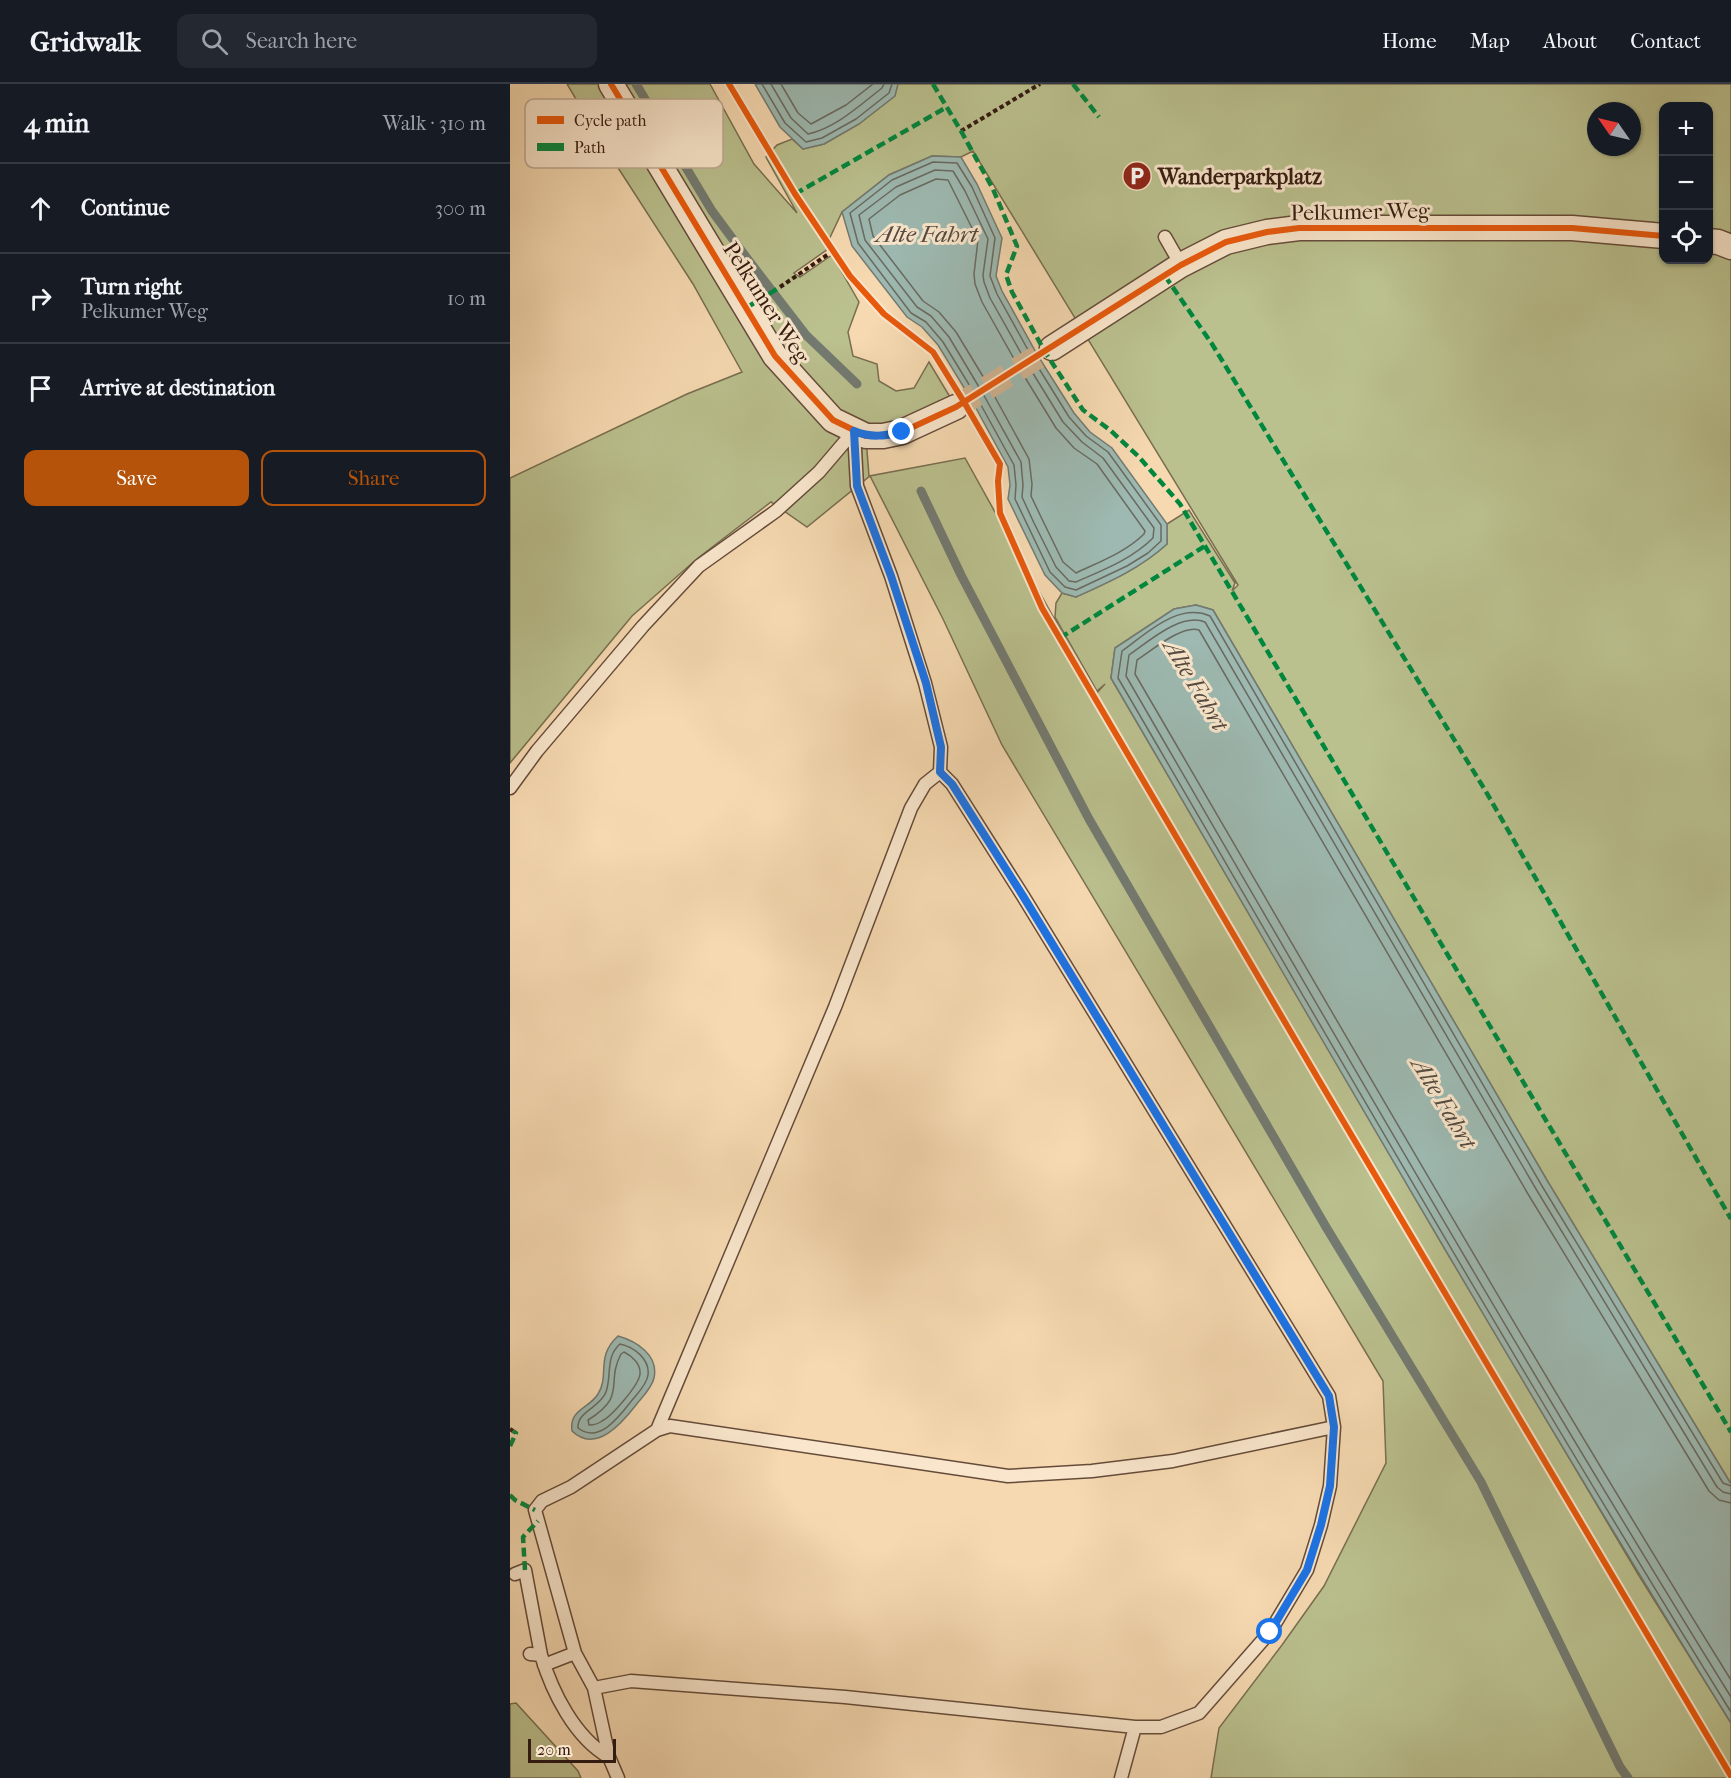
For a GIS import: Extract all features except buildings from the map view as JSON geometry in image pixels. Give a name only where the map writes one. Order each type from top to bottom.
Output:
[{"type":"street","name":"Pelkumer Weg","points":[[611,84],[620,99]]},
{"type":"street","name":"Pelkumer Weg","points":[[662,168],[775,356],[833,420],[866,436],[883,436],[902,432],[956,407]]},
{"type":"street","name":"Pelkumer Weg","points":[[1052,348],[1181,265],[1226,242],[1267,232],[1299,228],[1572,228],[1659,236]]},
{"type":"street","points":[[1713,242],[1731,247]]},
{"type":"lane","points":[[1165,237],[1181,265]]},
{"type":"lane","points":[[594,1688],[631,1681],[857,1698],[1135,1727],[1161,1727],[1199,1713],[1270,1632],[1307,1570],[1330,1486],[1334,1427],[1329,1396],[1023,896],[952,784],[940,772],[941,747],[926,683],[891,576],[857,486],[854,431]]},
{"type":"lane","points":[[510,788],[537,751],[635,635],[699,566],[776,511],[819,472],[854,431]]},
{"type":"lane","points":[[657,1430],[835,1007],[911,808],[925,784],[940,772]]},
{"type":"lane","points":[[618,1778],[609,1756],[594,1688],[575,1653],[535,1510],[542,1501],[570,1487],[657,1430],[670,1426],[1008,1476],[1092,1471],[1173,1461],[1334,1427]]},
{"type":"lane","points":[[515,1574],[525,1570],[538,1658],[568,1717],[594,1748],[609,1756]]},
{"type":"lane","points":[[538,1658],[575,1653]]},
{"type":"lane","points":[[1121,1778],[1135,1727]]},
{"type":"path","points":[[961,130],[1040,84]]},
{"type":"path","points":[[780,287],[833,251]]},
{"type":"green space","points":[[567,84],[607,84],[616,99],[576,99]]},
{"type":"green space","points":[[612,84],[710,84],[718,99],[621,99]]},
{"type":"green space","points":[[898,84],[1731,84],[1731,1484],[1548,1182],[1213,610],[1196,605],[1174,609],[1115,648],[1111,678],[1446,1251],[1638,1574],[1731,1723],[1731,1778],[1211,1778],[1219,1728],[1324,1586],[1386,1463],[1383,1381],[1002,745],[943,619],[870,476],[807,527],[771,502],[698,558],[632,616],[510,763],[510,478],[687,394],[742,372],[693,284],[618,168],[658,168],[772,358],[807,398],[833,422],[866,438],[869,476],[965,458],[1096,694],[1105,684],[1097,691],[1055,617],[1056,603],[1062,593],[1076,597],[1112,580],[1157,553],[1167,544],[1167,524],[1189,510],[1235,583],[1232,591],[1238,585],[973,151],[961,157],[932,156],[889,175],[842,212],[826,246],[828,249],[794,273],[800,277],[832,255],[859,302],[848,332],[853,356],[877,364],[879,381],[896,391],[914,388],[929,362],[956,407],[882,434],[867,435],[834,418],[776,355],[663,168],[723,168],[723,108],[754,164],[797,213],[766,157],[777,145],[792,139],[803,149],[824,144],[859,124],[894,96]]},
{"type":"green space","points":[[516,1703],[578,1771],[581,1778],[510,1778],[510,1704]]},
{"type":"water","points":[[755,84],[898,84],[895,96],[859,124],[824,144],[803,149],[780,127]]},
{"type":"water","name":"Alte Fahrt","points":[[932,156],[961,157],[977,184],[1002,238],[996,276],[1038,356],[1074,413],[1090,432],[1112,448],[1167,524],[1167,544],[1157,553],[1124,574],[1076,597],[1062,593],[1045,575],[1008,499],[1010,485],[1008,467],[938,345],[922,327],[907,317],[852,246],[842,212],[889,175]]},
{"type":"water","points":[[1196,605],[1213,610],[1548,1182],[1731,1484],[1731,1723],[1495,1333],[1111,678],[1115,648],[1174,609]]},
{"type":"water","points":[[618,1336],[639,1345],[650,1356],[655,1370],[653,1382],[644,1396],[616,1427],[599,1438],[581,1437],[572,1431],[574,1418],[598,1394],[603,1380],[607,1351]]},
{"type":"waterway","points":[[636,84],[645,99]]},
{"type":"waterway","points":[[686,168],[712,211],[806,335],[857,384]]},
{"type":"waterway","points":[[921,491],[961,575],[1089,819],[1326,1227],[1481,1482],[1620,1767],[1628,1778]]},
{"type":"tunnel","points":[[956,407],[1052,348]]},
{"type":"marked path","points":[[933,84],[993,189],[1017,246],[1006,275],[1012,292],[1045,352],[1083,410],[1110,430],[1139,457],[1180,504],[1731,1432]]},
{"type":"marked path","points":[[1073,84],[1099,117]]},
{"type":"marked path","points":[[795,194],[947,107]]},
{"type":"marked path","points":[[1165,276],[1212,344],[1485,790],[1731,1219]]},
{"type":"marked path","points":[[746,308],[780,287]]},
{"type":"marked path","points":[[1060,638],[1205,546]]},
{"type":"marked path","points":[[510,1446],[516,1433],[513,1431]]},
{"type":"marked path","points":[[510,1495],[535,1510]]},
{"type":"marked path","points":[[525,1570],[523,1537],[538,1521]]},
{"type":"cycle path","points":[[611,84],[620,99]]},
{"type":"cycle path","points":[[729,84],[795,194],[850,276],[884,314],[933,352],[964,402],[1000,464],[998,481],[1000,513],[1042,608],[1731,1776]]},
{"type":"cycle path","points":[[662,168],[775,356],[833,420],[866,436],[883,436],[902,432],[956,407],[1181,265],[1226,242],[1267,232],[1299,228],[1572,228],[1659,236]]},
{"type":"place","name":"Wanderparkplatz","points":[[1137,176]]},
{"type":"route","points":[[902,432],[883,436],[866,436],[854,431],[857,486],[891,576],[926,683],[941,747],[940,772],[952,784],[1023,896],[1329,1396],[1334,1427],[1330,1486],[1321,1525],[1307,1570],[1270,1632]]}]
